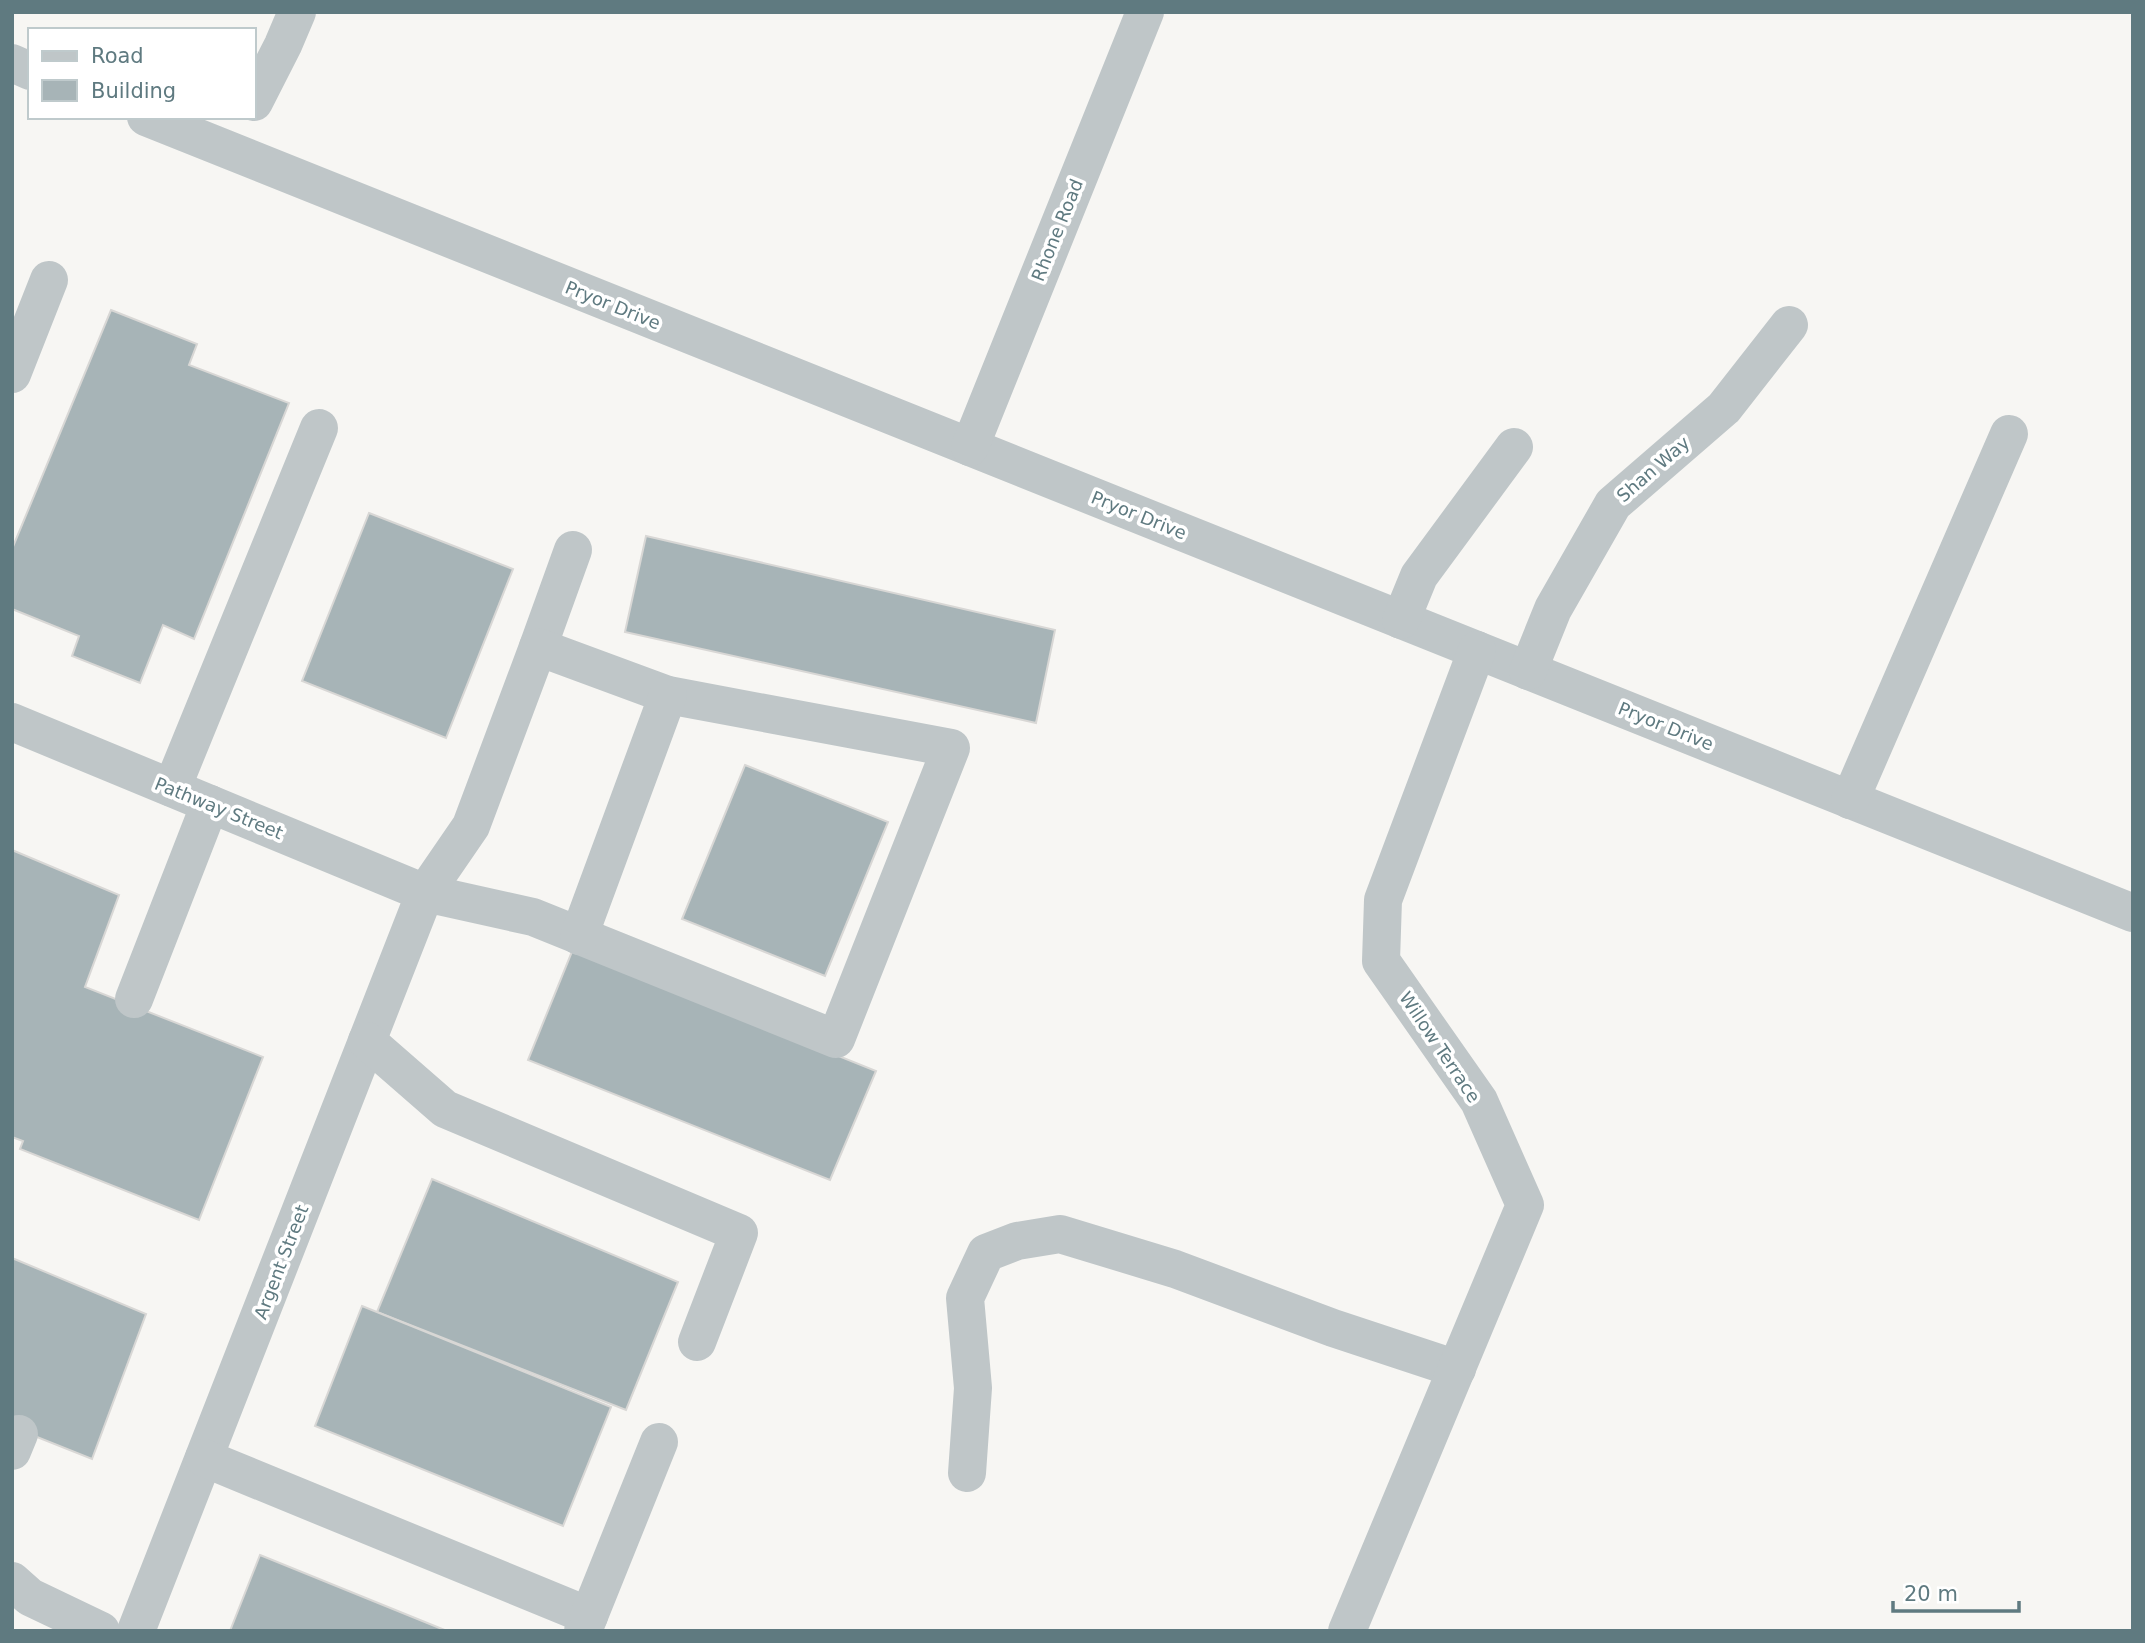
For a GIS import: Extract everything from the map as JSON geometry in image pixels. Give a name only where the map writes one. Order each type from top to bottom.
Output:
[{"type":"street","points":[[256,98],[297,12]]},
{"type":"street","name":"Rhone Road","points":[[970,447],[1145,12]]},
{"type":"street","name":"Pryor Drive","points":[[151,119],[2133,913]]},
{"type":"street","points":[[229,150],[245,119]]},
{"type":"street","points":[[12,374],[49,280]]},
{"type":"street","name":"Shan Way","points":[[1528,671],[1553,609],[1613,503],[1724,408],[1789,325]]},
{"type":"street","points":[[172,788],[319,428]]},
{"type":"street","points":[[1850,800],[2009,434]]},
{"type":"street","points":[[1401,620],[1419,576],[1514,447]]},
{"type":"street","name":"Argent Street","points":[[136,1631],[425,893],[471,826],[573,550]]},
{"type":"street","points":[[538,648],[668,695],[579,936]]},
{"type":"street","name":"Willow Terrace","points":[[1347,1631],[1525,1205],[1479,1101],[1381,961],[1383,900],[1478,650]]},
{"type":"street","name":"Pathway Street","points":[[12,722],[425,893],[533,917],[836,1039],[951,748],[668,695]]},
{"type":"street","points":[[134,999],[210,804]]},
{"type":"street","points":[[367,1041],[445,1109],[739,1233],[696,1342]]},
{"type":"street","points":[[967,1473],[974,1388],[965,1298],[986,1253],[1017,1241],[1060,1234],[1175,1269],[1333,1328],[1457,1369]]},
{"type":"street","points":[[204,1458],[586,1624],[659,1442]]},
{"type":"street","points":[[12,1581],[30,1597],[101,1631]]},
{"type":"building","points":[[111,310],[197,344],[189,365],[289,403],[194,639],[163,625],[140,683],[72,656],[79,636],[12,609],[12,549]]},
{"type":"building","points":[[369,513],[513,569],[446,738],[302,681]]},
{"type":"building","points":[[646,536],[1055,630],[1036,723],[625,632]]},
{"type":"building","points":[[745,765],[888,822],[825,976],[682,919]]},
{"type":"building","points":[[12,850],[119,895],[85,987],[263,1057],[199,1220],[20,1149],[23,1141],[12,1137]]},
{"type":"building","points":[[573,949],[876,1071],[830,1180],[528,1060]]},
{"type":"building","points":[[432,1179],[678,1282],[626,1410],[377,1312]]},
{"type":"building","points":[[12,1258],[146,1314],[92,1459],[12,1427]]},
{"type":"building","points":[[362,1306],[611,1407],[563,1526],[315,1426]]},
{"type":"building","points":[[260,1555],[447,1631],[230,1631]]}]
